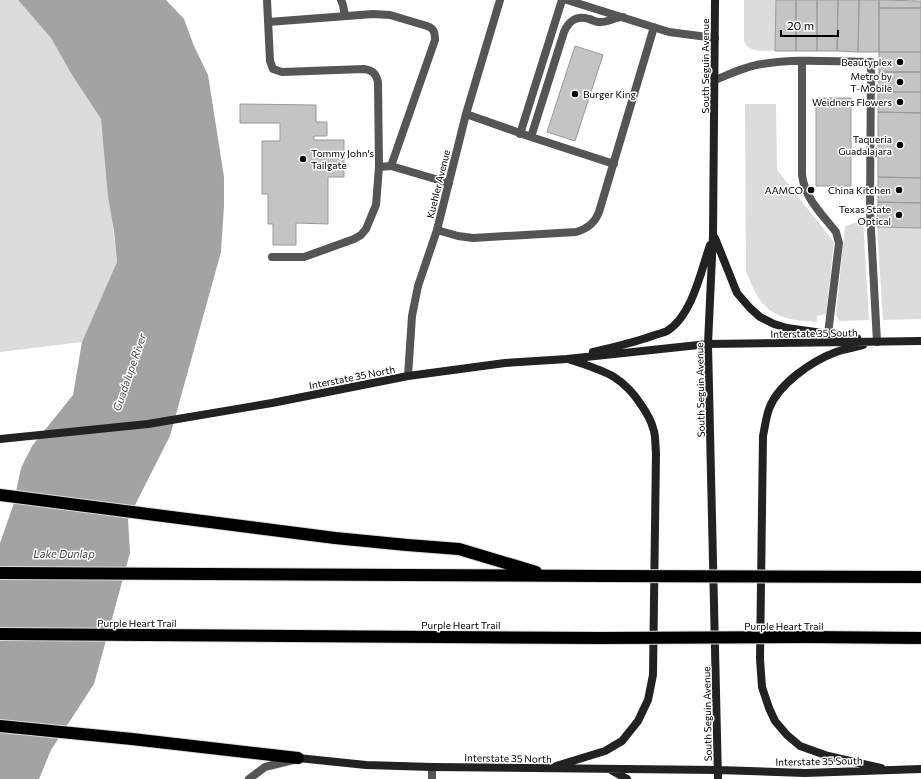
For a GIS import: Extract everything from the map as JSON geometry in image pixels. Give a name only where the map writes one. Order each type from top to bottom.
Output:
[{"type":"highway","points":[[0,495],[258,528],[407,545],[459,548],[549,576]]},
{"type":"highway","points":[[0,573],[921,577]]},
{"type":"highway","name":"Purple Heart Trail","points":[[0,634],[601,638],[921,638]]},
{"type":"highway","points":[[0,726],[298,758]]},
{"type":"main road","name":"South Seguin Avenue","points":[[715,0],[713,235],[708,344],[718,779]]},
{"type":"main road","points":[[713,235],[737,293],[760,317],[774,324],[803,332],[828,334],[877,342]]},
{"type":"main road","points":[[567,359],[642,340],[666,331],[676,324],[693,295],[713,235]]},
{"type":"main road","name":"Interstate 35 South","points":[[708,344],[921,341]]},
{"type":"main road","points":[[877,342],[835,352],[810,366],[788,380],[769,408],[763,436],[760,659],[762,687],[769,708],[775,721],[787,735],[800,746],[821,753],[892,770]]},
{"type":"main road","name":"Interstate 35 North","points":[[0,439],[148,424],[272,403],[408,376],[505,363],[567,359],[708,344]]},
{"type":"main road","points":[[548,769],[605,751],[622,741],[638,720],[648,700],[654,675],[656,453],[654,428],[636,397],[623,382],[607,372],[567,359]]},
{"type":"main road","name":"Interstate 35 North","points":[[298,758],[366,765],[432,767],[718,770]]},
{"type":"main road","points":[[610,769],[627,779]]},
{"type":"main road","name":"Interstate 35 South","points":[[718,770],[805,773],[921,769]]},
{"type":"main road","points":[[790,779],[805,773]]},
{"type":"street","points":[[267,0],[270,64],[276,71],[364,69],[372,71],[378,82],[379,167],[376,205],[368,226],[354,239],[304,257],[272,257]]},
{"type":"street","points":[[341,0],[344,5],[345,16]]},
{"type":"street","name":"Kuehler Avenue","points":[[408,376],[412,316],[417,293],[437,230],[466,114],[500,0]]},
{"type":"street","points":[[520,134],[562,0]]},
{"type":"street","points":[[567,0],[676,34],[715,38]]},
{"type":"street","points":[[268,22],[373,14],[390,16],[427,26],[434,31],[435,40],[391,166]]},
{"type":"street","points":[[531,137],[568,23],[577,18],[602,22],[623,17]]},
{"type":"street","points":[[437,230],[458,236],[473,238],[576,232],[590,225],[597,217],[654,27]]},
{"type":"street","points":[[715,80],[744,68],[761,64],[782,62],[871,62],[870,222],[877,342]]},
{"type":"street","points":[[802,62],[803,184],[810,200],[836,232],[839,243],[828,334]]},
{"type":"street","points":[[466,114],[520,134],[614,164]]},
{"type":"street","points":[[379,167],[391,166],[448,183]]},
{"type":"street","points":[[249,779],[265,767],[298,758]]},
{"type":"street","points":[[432,767],[432,779]]},
{"type":"shaded area","points":[[0,0],[18,0],[51,38],[72,75],[101,119],[117,263],[82,342],[0,352]]},
{"type":"shaded area","points":[[744,0],[776,0],[775,51],[753,50],[746,45],[744,41]]},
{"type":"shaded area","points":[[745,104],[776,104],[777,170],[834,242],[826,314],[817,316],[817,322],[790,319],[771,311],[757,296],[746,271]]},
{"type":"shaded area","points":[[863,220],[869,320],[839,321],[836,315],[845,226]]},
{"type":"shaded area","points":[[877,227],[921,228],[921,319],[883,320]]},
{"type":"water","name":"Lake Dunlap","points":[[18,0],[166,0],[184,19],[194,46],[208,75],[224,177],[221,252],[170,436],[128,519],[130,553],[94,684],[51,750],[39,779],[0,779],[0,543],[13,506],[21,468],[32,446],[73,395],[82,342],[117,262],[114,231],[108,196],[101,119],[72,75],[51,38]]},
{"type":"building","points":[[776,0],[796,0],[796,51],[775,51]]},
{"type":"building","points":[[796,0],[817,0],[817,51],[796,51]]},
{"type":"building","points":[[817,0],[838,0],[837,51],[817,51]]},
{"type":"building","points":[[838,0],[859,0],[858,52],[837,51]]},
{"type":"building","points":[[859,0],[879,0],[879,52],[858,52]]},
{"type":"building","points":[[879,0],[921,1],[921,8],[879,8]]},
{"type":"building","points":[[879,8],[921,8],[921,52],[879,52]]},
{"type":"building","name":"Burger King","points":[[575,46],[603,55],[575,141],[547,132]]},
{"type":"building","name":"Beautyplex","points":[[879,52],[921,52],[921,72],[879,72]]},
{"type":"building","name":"Metro by T-Mobile","points":[[879,72],[921,72],[921,92],[878,92]]},
{"type":"building","name":"Weidners Flowers","points":[[878,92],[921,92],[921,113],[878,112]]},
{"type":"building","points":[[816,98],[851,98],[851,186],[816,186]]},
{"type":"building","name":"Tommy John's Tailgate","points":[[240,104],[316,105],[316,122],[327,122],[327,136],[314,136],[314,140],[344,140],[344,177],[328,177],[328,224],[296,223],[296,245],[273,245],[273,224],[268,224],[268,194],[262,194],[262,141],[280,141],[280,123],[240,123]]},
{"type":"building","name":"Taqueria Guadalajara","points":[[878,112],[921,113],[921,178],[878,177]]},
{"type":"building","name":"China Kitchen","points":[[878,177],[921,178],[921,203],[878,202]]},
{"type":"building","name":"Texas State Optical","points":[[878,202],[921,203],[921,228],[877,227]]},
{"type":"place","name":"Beautyplex","points":[[900,62]]},
{"type":"place","name":"Metro by T-Mobile","points":[[900,82]]},
{"type":"place","name":"Burger King","points":[[575,94]]},
{"type":"place","name":"Weidners Flowers","points":[[900,102]]},
{"type":"place","name":"Taqueria Guadalajara","points":[[900,145]]},
{"type":"place","name":"Tommy John's Tailgate","points":[[303,159]]},
{"type":"place","name":"AAMCO","points":[[811,190]]},
{"type":"place","name":"China Kitchen","points":[[899,190]]},
{"type":"place","name":"Texas State Optical","points":[[899,215]]},
{"type":"water label","name":"Guadalupe River","points":[[129,372]]}]
